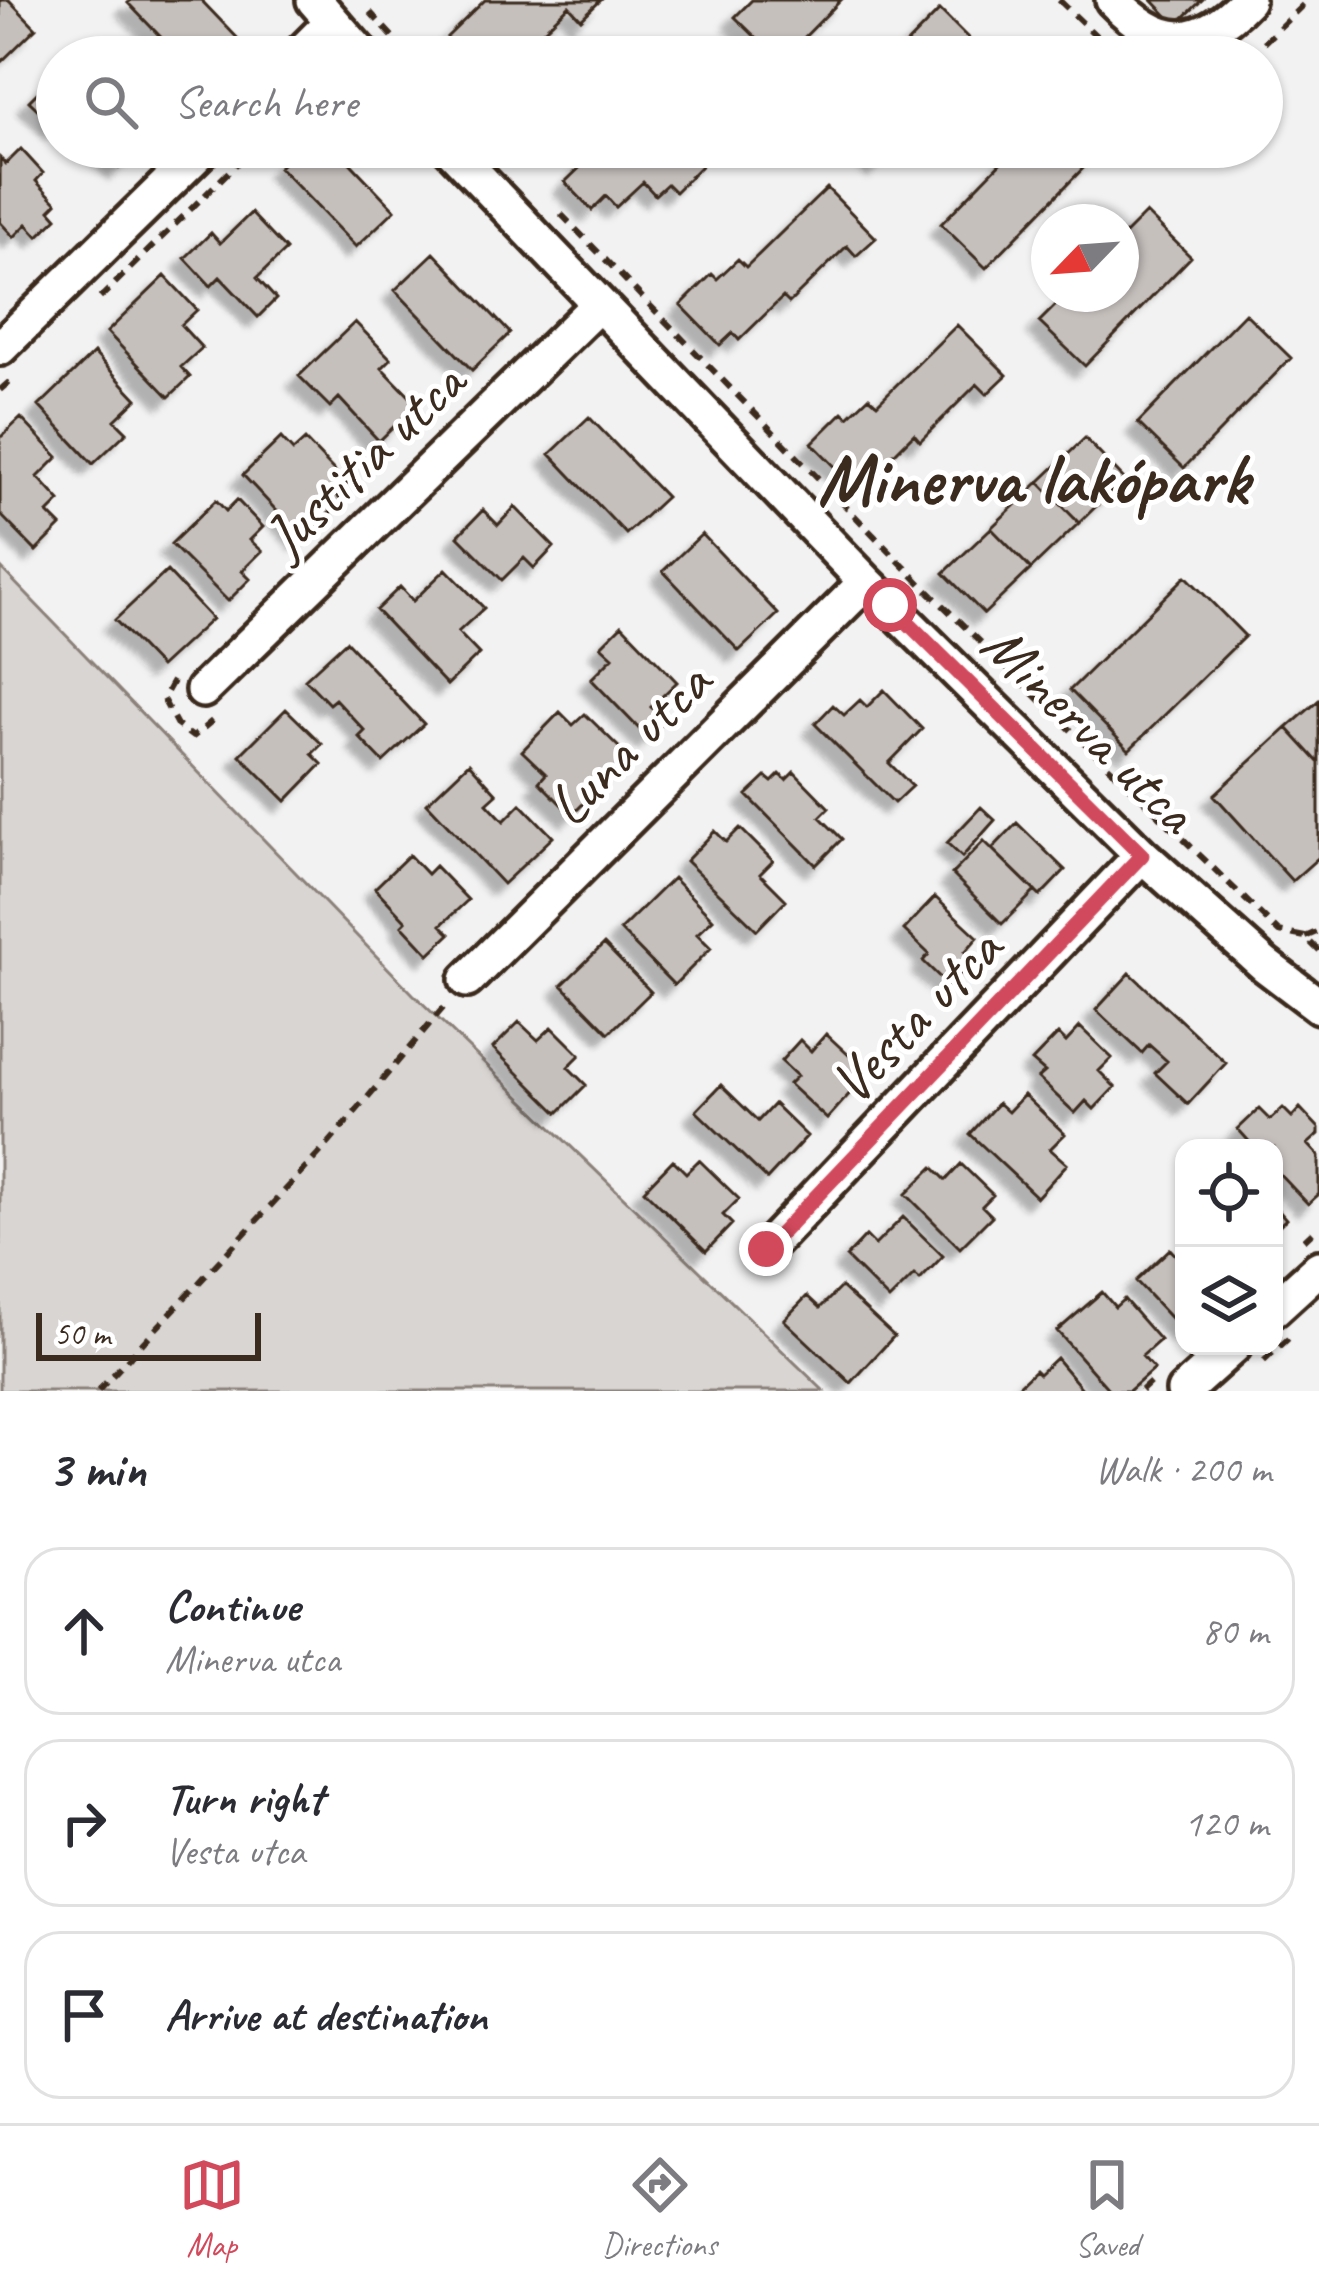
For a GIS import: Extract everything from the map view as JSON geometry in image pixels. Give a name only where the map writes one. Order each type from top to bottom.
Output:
[{"type":"street","points":[[1114,0],[1128,16],[1167,36]]},
{"type":"street","points":[[1194,36],[1210,32],[1247,0]]},
{"type":"street","points":[[323,11],[345,36]]},
{"type":"street","points":[[0,348],[184,168]]},
{"type":"street","name":"Minerva utca","points":[[469,168],[866,582],[1142,855],[1264,965],[1318,1002]]},
{"type":"street","name":"Justitia utca","points":[[188,686],[598,305]]},
{"type":"street","name":"Luna utca","points":[[467,980],[866,582]]},
{"type":"street","name":"Vesta utca","points":[[766,1249],[1142,855]]},
{"type":"street","points":[[1288,1318],[1319,1268]]},
{"type":"street","points":[[1184,1391],[1241,1360]]},
{"type":"path","points":[[359,0],[392,36]]},
{"type":"path","points":[[1059,0],[1096,36]]},
{"type":"path","points":[[1271,36],[1308,0]]},
{"type":"path","points":[[557,210],[929,592],[1151,809],[1280,932],[1305,937],[1319,951]]},
{"type":"path","points":[[188,686],[163,699],[177,724],[194,736],[206,727]]},
{"type":"path","points":[[1305,937],[1319,931]]},
{"type":"path","points":[[98,1391],[328,1143],[430,1024]]},
{"type":"path","points":[[1241,1360],[1288,1318]]},
{"type":"shaded area","points":[[0,567],[413,994],[824,1391],[0,1391]]},
{"type":"building","points":[[0,0],[9,0],[36,28],[0,63]]},
{"type":"building","points":[[201,0],[235,36],[160,36],[128,3]]},
{"type":"building","points":[[485,0],[601,0],[581,19],[569,6],[538,36],[448,36]]},
{"type":"building","points":[[752,0],[841,0],[806,36],[754,36],[735,17]]},
{"type":"building","points":[[1152,0],[1202,0],[1176,25]]},
{"type":"building","points":[[940,10],[966,36],[915,36]]},
{"type":"building","points":[[21,149],[43,173],[36,181],[57,203],[50,210],[57,218],[38,236],[27,224],[14,237],[0,222],[0,158],[6,164]]},
{"type":"building","points":[[280,168],[355,168],[395,210],[356,247]]},
{"type":"building","points":[[579,168],[699,168],[675,192],[667,184],[655,195],[643,182],[616,207],[606,196],[592,210],[565,182]]},
{"type":"building","points":[[996,168],[1083,168],[1048,204],[1031,204],[1031,222],[986,268],[941,224]]},
{"type":"building","points":[[827,188],[876,238],[856,256],[847,246],[789,303],[783,297],[739,340],[733,333],[720,345],[681,305],[712,274],[717,279],[738,259],[746,267]]},
{"type":"building","points":[[251,213],[286,250],[257,278],[276,299],[258,317],[220,277],[211,286],[185,258],[211,233],[220,243]]},
{"type":"building","points":[[1146,213],[1191,257],[1139,310],[1139,220]]},
{"type":"building","points":[[434,253],[510,333],[472,370],[395,290]]},
{"type":"building","points":[[165,276],[197,310],[181,325],[202,348],[181,367],[190,377],[169,397],[107,332]]},
{"type":"building","points":[[1049,312],[1138,312],[1085,366],[1039,322]]},
{"type":"building","points":[[1245,313],[1291,358],[1184,468],[1138,423]]},
{"type":"building","points":[[355,322],[391,359],[382,368],[417,404],[379,441],[339,398],[330,407],[299,376]]},
{"type":"building","points":[[957,325],[1007,375],[987,394],[977,384],[920,441],[914,434],[870,478],[864,471],[851,483],[812,443],[843,412],[848,417],[869,397],[877,404]]},
{"type":"building","points":[[94,353],[137,399],[115,420],[127,432],[93,464],[39,406]]},
{"type":"building","points":[[589,417],[666,497],[626,534],[550,454]]},
{"type":"building","points":[[21,418],[58,457],[38,477],[60,501],[48,513],[61,526],[36,551],[0,514],[0,438]]},
{"type":"building","points":[[281,438],[293,451],[305,440],[347,484],[336,495],[342,501],[303,539],[243,475]]},
{"type":"building","points":[[1085,438],[1124,479],[1079,523],[1039,482]]},
{"type":"building","points":[[1039,482],[1079,523],[1031,569],[991,528]]},
{"type":"building","points":[[216,500],[226,511],[237,500],[263,527],[250,540],[262,551],[242,571],[250,579],[228,601],[171,544]]},
{"type":"building","points":[[515,507],[554,547],[534,568],[524,558],[502,580],[458,536],[483,510],[498,525]]},
{"type":"building","points":[[991,528],[1031,569],[984,614],[944,573]]},
{"type":"building","points":[[702,534],[778,614],[739,651],[663,571]]},
{"type":"building","points":[[446,569],[484,608],[458,632],[479,654],[447,685],[376,610],[400,587],[413,601]]},
{"type":"building","points":[[167,571],[212,619],[160,667],[115,620]]},
{"type":"building","points":[[1186,576],[1245,636],[1129,750],[1070,690]]},
{"type":"building","points":[[622,625],[677,682],[651,707],[665,721],[648,738],[591,679],[613,657],[601,646]]},
{"type":"building","points":[[346,641],[424,724],[383,762],[359,737],[365,731],[335,699],[329,704],[305,679]]},
{"type":"building","points":[[884,690],[922,729],[889,763],[912,786],[894,803],[815,724],[833,705],[844,715],[860,700],[867,707]]},
{"type":"building","points":[[1319,700],[1319,763],[1287,728]]},
{"type":"building","points":[[286,709],[322,744],[312,754],[322,764],[286,801],[240,755]]},
{"type":"building","points":[[560,712],[573,725],[585,714],[629,757],[572,815],[539,782],[546,774],[522,751]]},
{"type":"building","points":[[1287,728],[1319,763],[1319,857],[1292,881],[1214,795]]},
{"type":"building","points":[[469,763],[497,794],[487,803],[504,821],[521,804],[553,837],[503,884],[427,803]]},
{"type":"building","points":[[794,772],[829,808],[820,817],[842,839],[816,865],[747,795],[766,777],[772,782],[780,774],[786,780]]},
{"type":"building","points":[[981,807],[995,820],[962,857],[947,843]]},
{"type":"building","points":[[1017,823],[1065,870],[1040,896],[992,849]]},
{"type":"building","points":[[740,828],[773,861],[760,874],[786,900],[757,930],[686,861],[715,831],[726,842]]},
{"type":"building","points":[[984,841],[1035,891],[1002,924],[952,874]]},
{"type":"building","points":[[409,855],[427,874],[435,866],[468,900],[441,925],[450,934],[429,954],[375,888]]},
{"type":"building","points":[[673,878],[713,919],[697,934],[711,948],[674,985],[620,930]]},
{"type":"building","points":[[935,897],[978,937],[965,952],[973,960],[949,986],[923,961],[929,954],[904,930]]},
{"type":"building","points":[[604,944],[651,992],[609,1033],[562,985]]},
{"type":"building","points":[[1130,973],[1226,1063],[1188,1104],[1155,1073],[1167,1061],[1149,1045],[1142,1053],[1096,1010]]},
{"type":"building","points":[[519,1022],[538,1040],[552,1027],[580,1055],[568,1067],[586,1085],[558,1113],[493,1048]]},
{"type":"building","points":[[1080,1027],[1112,1058],[1099,1071],[1115,1087],[1094,1109],[1086,1101],[1075,1113],[1038,1078],[1045,1072],[1032,1061],[1058,1034],[1066,1042]]},
{"type":"building","points":[[826,1034],[868,1073],[827,1119],[789,1084],[797,1076],[781,1061],[800,1040],[811,1051]]},
{"type":"building","points":[[721,1085],[758,1121],[774,1104],[807,1136],[767,1179],[696,1111]]},
{"type":"building","points":[[1024,1095],[1065,1134],[1050,1149],[1067,1164],[1037,1197],[970,1134],[998,1103],[1008,1112]]},
{"type":"building","points":[[1283,1108],[1292,1117],[1300,1108],[1319,1128],[1308,1144],[1319,1156],[1319,1194],[1308,1204],[1283,1178],[1283,1139],[1247,1139],[1238,1129],[1259,1109],[1270,1120]]},
{"type":"building","points":[[673,1160],[686,1173],[699,1160],[739,1199],[723,1215],[732,1224],[706,1251],[644,1190]]},
{"type":"building","points":[[961,1164],[993,1195],[982,1206],[992,1216],[960,1248],[906,1194],[933,1167],[946,1180]]},
{"type":"building","points":[[903,1217],[943,1256],[920,1280],[914,1275],[889,1300],[846,1257],[866,1236],[875,1245]]},
{"type":"building","points":[[1170,1249],[1175,1254],[1175,1322],[1136,1281]]},
{"type":"building","points":[[841,1287],[894,1336],[851,1383],[784,1320],[807,1296],[820,1308]]},
{"type":"building","points":[[1102,1292],[1115,1307],[1124,1299],[1160,1340],[1142,1356],[1154,1369],[1129,1391],[1110,1391],[1057,1331]]},
{"type":"building","points":[[1056,1358],[1084,1391],[1013,1391],[1035,1370],[1039,1374]]},
{"type":"district","name":"Minerva lakópark","points":[[1033,478]]},
{"type":"route","points":[[766,1249],[1142,855],[890,605]]}]
